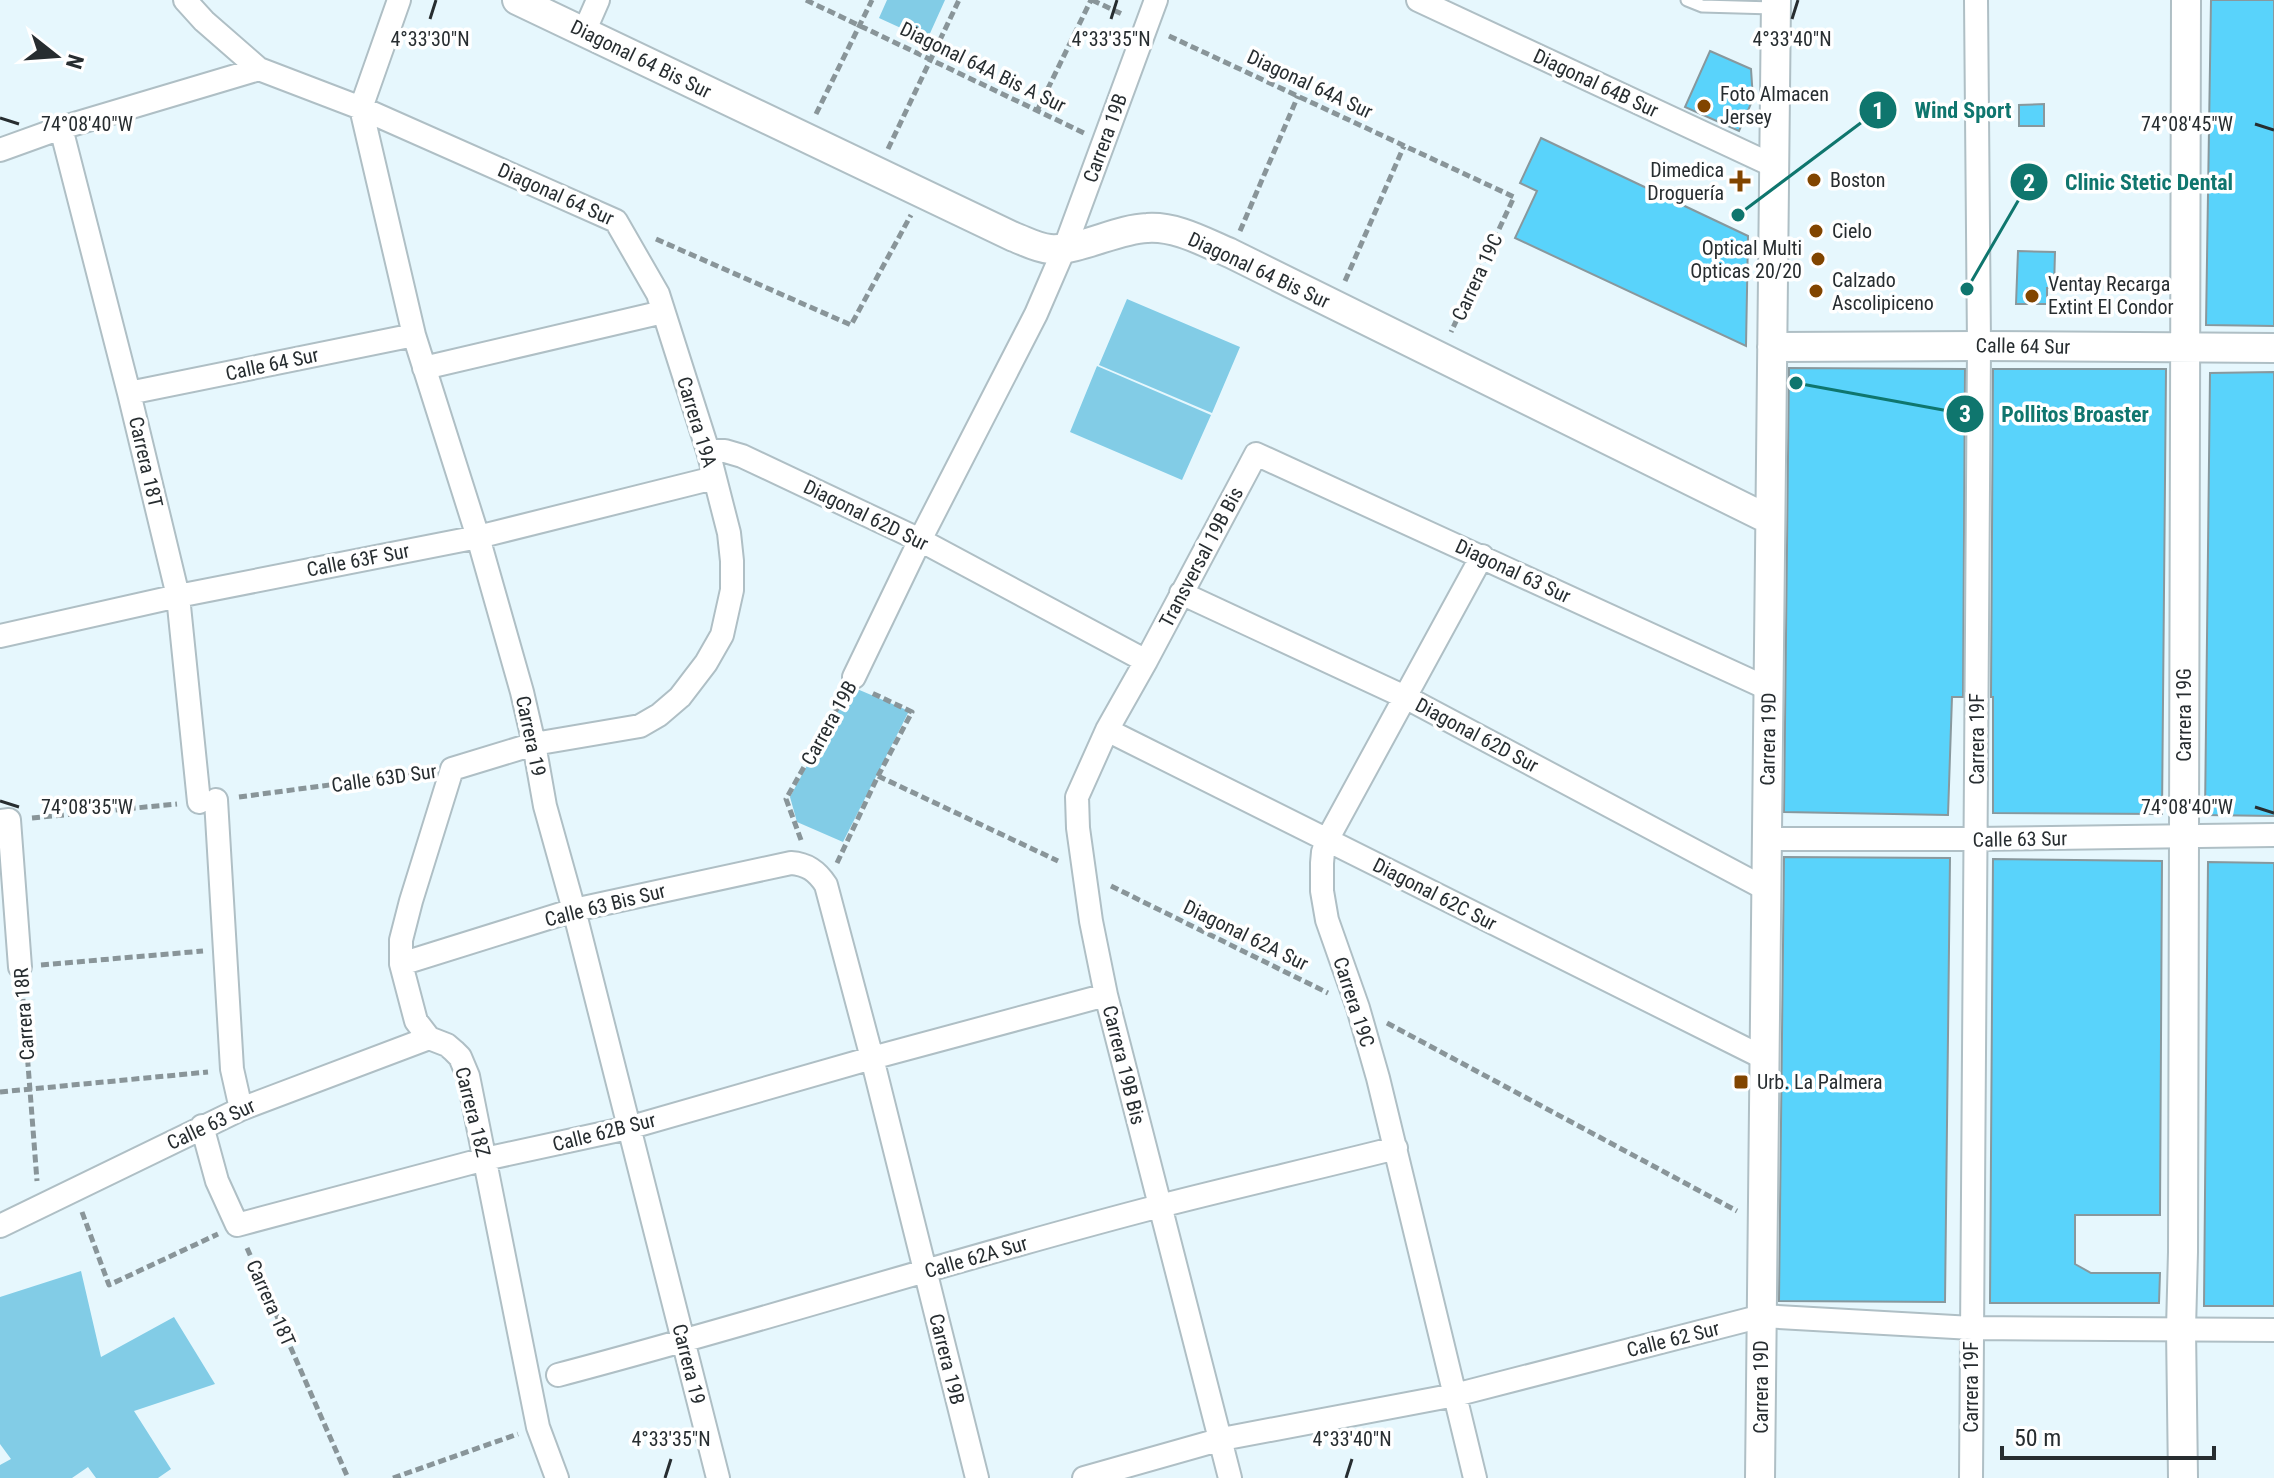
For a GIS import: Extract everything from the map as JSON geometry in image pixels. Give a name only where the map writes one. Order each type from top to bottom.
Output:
[{"type":"street","points":[[185,0],[204,21],[259,69]]},
{"type":"street","points":[[361,108],[399,0]]},
{"type":"street","name":"Diagonal 64 Bis Sur","points":[[517,0],[1037,246],[1050,249],[1065,247],[1147,228],[1180,232],[1230,253],[1770,520]]},
{"type":"street","points":[[584,32],[598,0]]},
{"type":"street","name":"Carrera 19B","points":[[853,680],[920,540],[1036,314],[1065,247],[1156,0]]},
{"type":"street","name":"Diagonal 64B Sur","points":[[1418,0],[1774,166]]},
{"type":"street","name":"Carrera 19F","points":[[1971,1478],[1979,346],[1976,0]]},
{"type":"street","name":"Carrera 19G","points":[[2183,1478],[2186,0]]},
{"type":"street","name":"Carrera 19D","points":[[1760,1478],[1776,4]]},
{"type":"street","points":[[0,150],[61,128],[259,69]]},
{"type":"street","name":"Diagonal 64 Sur","points":[[259,69],[361,108],[616,221]]},
{"type":"street","name":"Carrera 19","points":[[361,108],[414,335],[478,537],[534,744],[545,806],[718,1478]]},
{"type":"street","name":"Carrera 18T","points":[[61,128],[178,596],[224,949],[232,1069],[241,1109]]},
{"type":"street","name":"Carrera 19A","points":[[616,221],[658,294],[708,451],[729,533],[732,590],[722,635]]},
{"type":"street","points":[[424,368],[663,312]]},
{"type":"street","name":"Calle 64 Sur","points":[[129,393],[414,335]]},
{"type":"street","name":"Calle 64 Sur","points":[[1772,347],[2274,348]]},
{"type":"street","name":"Diagonal 62D Sur","points":[[708,451],[725,451],[742,456],[920,540],[1146,661]]},
{"type":"street","name":"Diagonal 63 Sur","points":[[1256,454],[1769,689]]},
{"type":"street","name":"Transversal 19B Bis","points":[[1146,661],[1256,454]]},
{"type":"street","name":"Calle 63F Sur","points":[[0,636],[178,596],[478,537],[714,478]]},
{"type":"street","name":"Carrera 19C","points":[[1475,1478],[1396,1148],[1358,1008],[1327,920],[1322,891],[1322,863],[1327,840],[1482,556]]},
{"type":"street","name":"Diagonal 62D Sur","points":[[1181,593],[1407,698],[1766,889]]},
{"type":"street","name":"Calle 63D Sur","points":[[452,769],[534,744],[640,726],[659,715],[687,689],[722,635]]},
{"type":"street","name":"Carrera 19B Bis","points":[[1146,661],[1107,730],[1077,797],[1078,828],[1091,921],[1106,995],[1230,1478]]},
{"type":"street","name":"Diagonal 62C Sur","points":[[1107,730],[1764,1058]]},
{"type":"street","name":"Carrera 18Z","points":[[452,769],[411,901],[401,940],[401,964],[416,1021],[429,1038],[447,1045],[460,1057],[468,1076],[538,1427],[557,1478]]},
{"type":"street","name":"Carrera 18R","points":[[4,821],[20,967]]},
{"type":"street","name":"Calle 63 Sur","points":[[1767,839],[2274,835]]},
{"type":"street","name":"Calle 63 Bis Sur","points":[[401,964],[574,910],[791,863],[803,864],[819,877]]},
{"type":"street","name":"Carrera 19B","points":[[819,877],[872,1058],[977,1478]]},
{"type":"street","name":"Calle 62B Sur","points":[[237,1225],[485,1159],[628,1128],[1106,995]]},
{"type":"street","name":"Calle 63 Sur","points":[[0,1226],[202,1126],[429,1038]]},
{"type":"street","points":[[202,1126],[217,1181],[237,1225]]},
{"type":"street","name":"Calle 62A Sur","points":[[558,1375],[1159,1206],[1396,1148]]},
{"type":"street","name":"Calle 62 Sur","points":[[1084,1478],[1222,1439],[1455,1395],[1762,1316],[1972,1328],[2274,1330]]},
{"type":"lane","points":[[1687,0],[1702,6],[1776,4]]},
{"type":"path","name":"Diagonal 64A Bis A Sur","points":[[806,0],[1103,142]]},
{"type":"path","points":[[805,137],[872,0]]},
{"type":"path","points":[[877,172],[959,0]]},
{"type":"path","points":[[1037,111],[1092,0]]},
{"type":"path","name":"Diagonal 64A Sur","points":[[1092,0],[1514,197]]},
{"type":"path","points":[[1230,253],[1298,96]]},
{"type":"path","points":[[1335,305],[1404,146]]},
{"type":"path","name":"Diagonal 64 Sur","points":[[616,221],[851,325],[923,194]]},
{"type":"path","name":"Carrera 19C","points":[[1439,357],[1514,197]]},
{"type":"path","points":[[819,877],[848,844],[878,776],[912,712],[853,680]]},
{"type":"path","name":"Carrera 19B","points":[[819,877],[786,799],[853,680]]},
{"type":"path","name":"Calle 63D Sur","points":[[4,821],[207,801],[452,769]]},
{"type":"path","name":"Diagonal 62A Sur","points":[[878,776],[1358,1008],[1763,1225]]},
{"type":"path","points":[[20,967],[224,949]]},
{"type":"path","name":"Carrera 18R","points":[[20,967],[39,1208]]},
{"type":"path","points":[[0,1092],[232,1069]]},
{"type":"path","points":[[75,1191],[109,1285],[237,1225]]},
{"type":"path","name":"Carrera 18T","points":[[237,1225],[348,1478]]},
{"type":"path","points":[[393,1478],[538,1427]]},
{"type":"shaded area","points":[[887,0],[945,0],[927,40],[879,18]]},
{"type":"shaded area","points":[[1127,299],[1240,347],[1212,413],[1099,365]]},
{"type":"shaded area","points":[[1097,366],[1211,415],[1182,480],[1070,432]]},
{"type":"shaded area","points":[[850,686],[909,711],[843,842],[797,822],[790,797]]},
{"type":"shaded area","points":[[81,1271],[101,1357],[174,1317],[215,1384],[134,1411],[171,1469],[158,1478],[96,1478],[88,1467],[72,1478],[0,1478],[0,1465],[11,1459],[0,1444],[0,1297]]},
{"type":"building","points":[[2211,0],[2274,0],[2274,326],[2206,325]]},
{"type":"building","points":[[1710,51],[1751,69],[1753,99],[1739,131],[1685,107]]},
{"type":"building","points":[[2044,104],[2044,126],[2019,126],[2019,105]]},
{"type":"building","points":[[1541,138],[1748,236],[1746,346],[1515,238],[1537,191],[1520,183]]},
{"type":"building","points":[[2018,251],[2055,252],[2054,288],[2047,288],[2047,304],[2016,304]]},
{"type":"building","points":[[1789,368],[1965,369],[1963,697],[1952,697],[1948,815],[1784,812]]},
{"type":"building","points":[[1993,369],[2166,369],[2162,814],[1993,813]]},
{"type":"building","points":[[2274,372],[2274,816],[2205,815],[2210,373]]},
{"type":"building","points":[[1784,857],[1950,858],[1945,1302],[1779,1301]]},
{"type":"building","points":[[1993,859],[2162,861],[2160,1215],[2075,1215],[2075,1264],[2091,1273],[2160,1273],[2159,1303],[1990,1303]]},
{"type":"building","points":[[2208,862],[2274,863],[2274,1306],[2204,1306]]},
{"type":"place","name":"Foto Almacen Jersey","points":[[1704,106]]},
{"type":"place","name":"Boston","points":[[1814,180]]},
{"type":"place","name":"Dimedica Droguería","points":[[1740,181]]},
{"type":"place","name":"Wind Sport","points":[[1738,215]]},
{"type":"place","name":"Cielo","points":[[1816,231]]},
{"type":"place","name":"Optical Multi Opticas 20/20","points":[[1818,259]]},
{"type":"place","name":"Clinic Stetic Dental","points":[[1967,289]]},
{"type":"place","name":"Calzado Ascolipiceno","points":[[1816,291]]},
{"type":"place","name":"Ventay Recarga Extint El Condor","points":[[2032,296]]},
{"type":"place","name":"Pollitos Broaster","points":[[1796,383]]},
{"type":"place","name":"Urb. La Palmera","points":[[1741,1082]]}]
